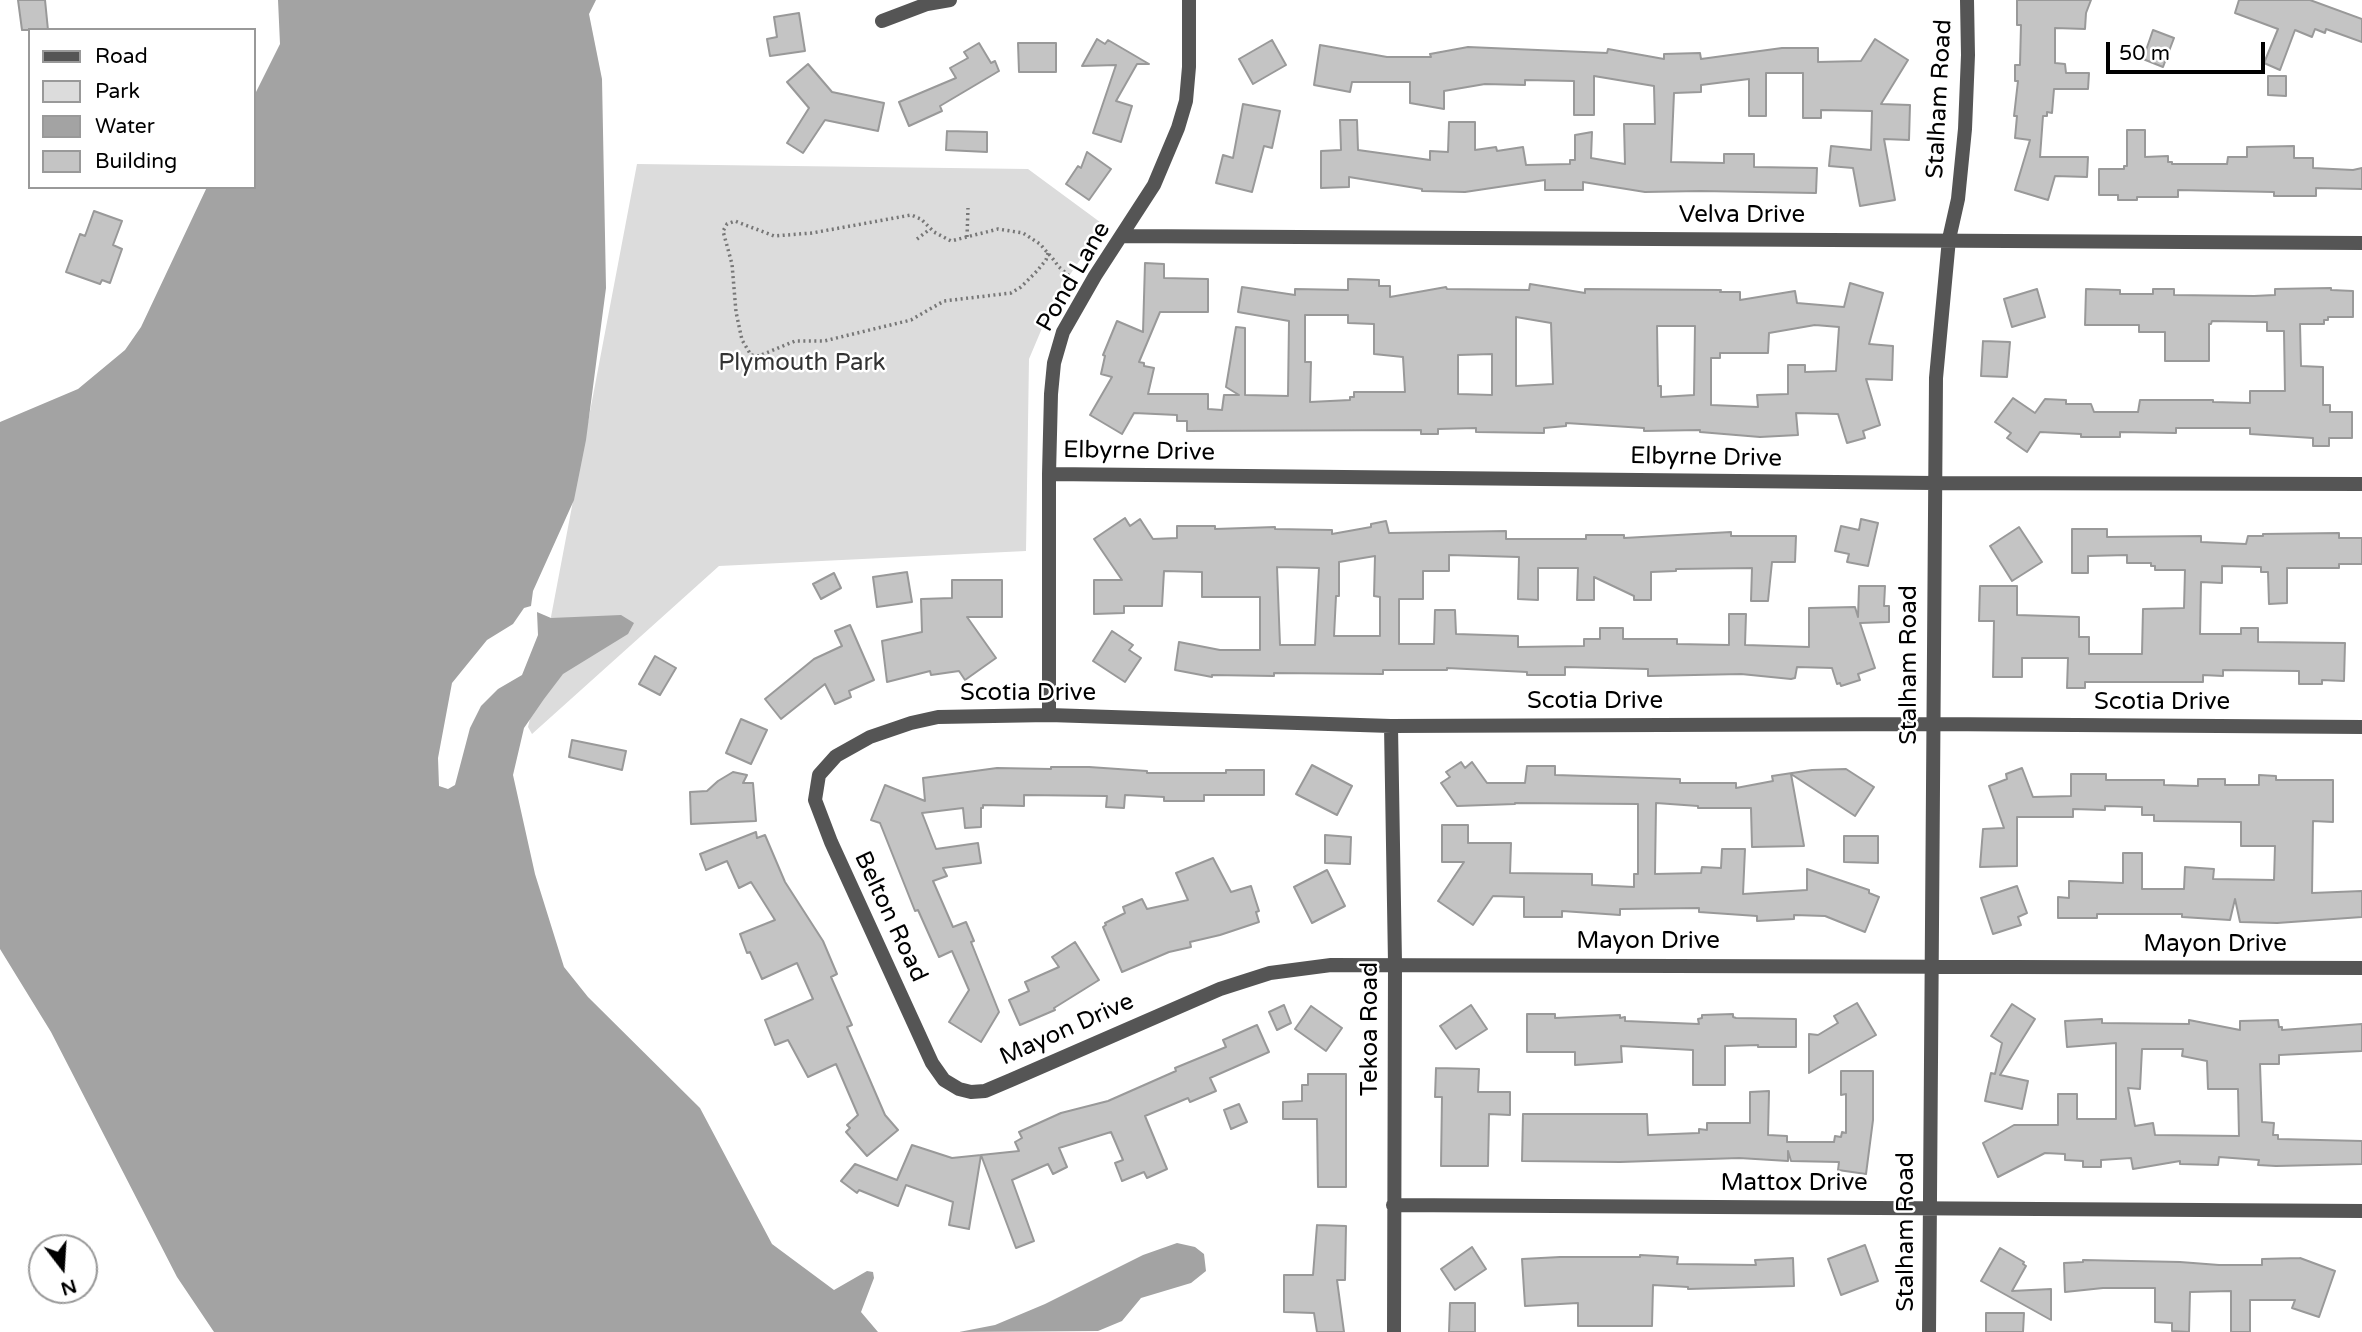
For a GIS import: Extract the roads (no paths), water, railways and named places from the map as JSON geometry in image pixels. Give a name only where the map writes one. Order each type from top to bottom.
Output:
[{"type":"street","points":[[882,21],[927,4],[950,0]]},
{"type":"street","name":"Pond Lane","points":[[1049,715],[1049,474],[1054,363],[1063,331],[1154,185],[1181,119],[1186,101],[1189,67],[1189,0]]},
{"type":"street","name":"Stalham Road","points":[[1929,1332],[1936,378],[1950,240],[1958,199],[1967,98],[1967,0]]},
{"type":"street","name":"Velva Drive","points":[[1122,236],[2362,243]]},
{"type":"street","name":"Elbyrne Drive","points":[[1049,474],[1934,483],[2362,484]]},
{"type":"street","name":"Scotia Drive","points":[[836,756],[870,737],[938,717],[1049,715],[1391,726],[1933,724],[2362,727]]},
{"type":"street","name":"Tekoa Road","points":[[1391,726],[1395,964],[1395,1332]]},
{"type":"street","name":"Belton Road","points":[[836,756],[819,775],[815,800],[831,842],[932,1063],[944,1080],[959,1089]]},
{"type":"street","name":"Mayon Drive","points":[[959,1089],[985,1091],[1189,1002],[1270,972],[1331,965],[2362,968]]},
{"type":"street","name":"Mattox Drive","points":[[1393,1205],[2362,1211]]},
{"type":"water","points":[[278,0],[596,0],[589,14],[602,79],[606,288],[586,440],[574,500],[533,591],[531,606],[524,608],[513,624],[487,640],[452,683],[438,758],[439,786],[448,789],[455,785],[470,728],[481,706],[498,689],[522,675],[538,635],[537,612],[551,618],[621,615],[634,623],[628,634],[563,674],[524,728],[513,775],[535,874],[564,967],[588,997],[700,1108],[772,1244],[834,1290],[867,1271],[873,1272],[874,1278],[861,1312],[878,1332],[214,1332],[177,1277],[51,1032],[0,949],[0,422],[78,389],[125,350],[141,327],[206,189],[256,189],[256,92],[280,44]]},
{"type":"water","points":[[1177,1243],[1195,1247],[1204,1254],[1206,1271],[1191,1283],[1141,1298],[1122,1321],[1098,1331],[959,1332],[995,1325],[1045,1304],[1143,1255]]},
{"type":"park label","name":"Plymouth Park","points":[[802,364]]}]
